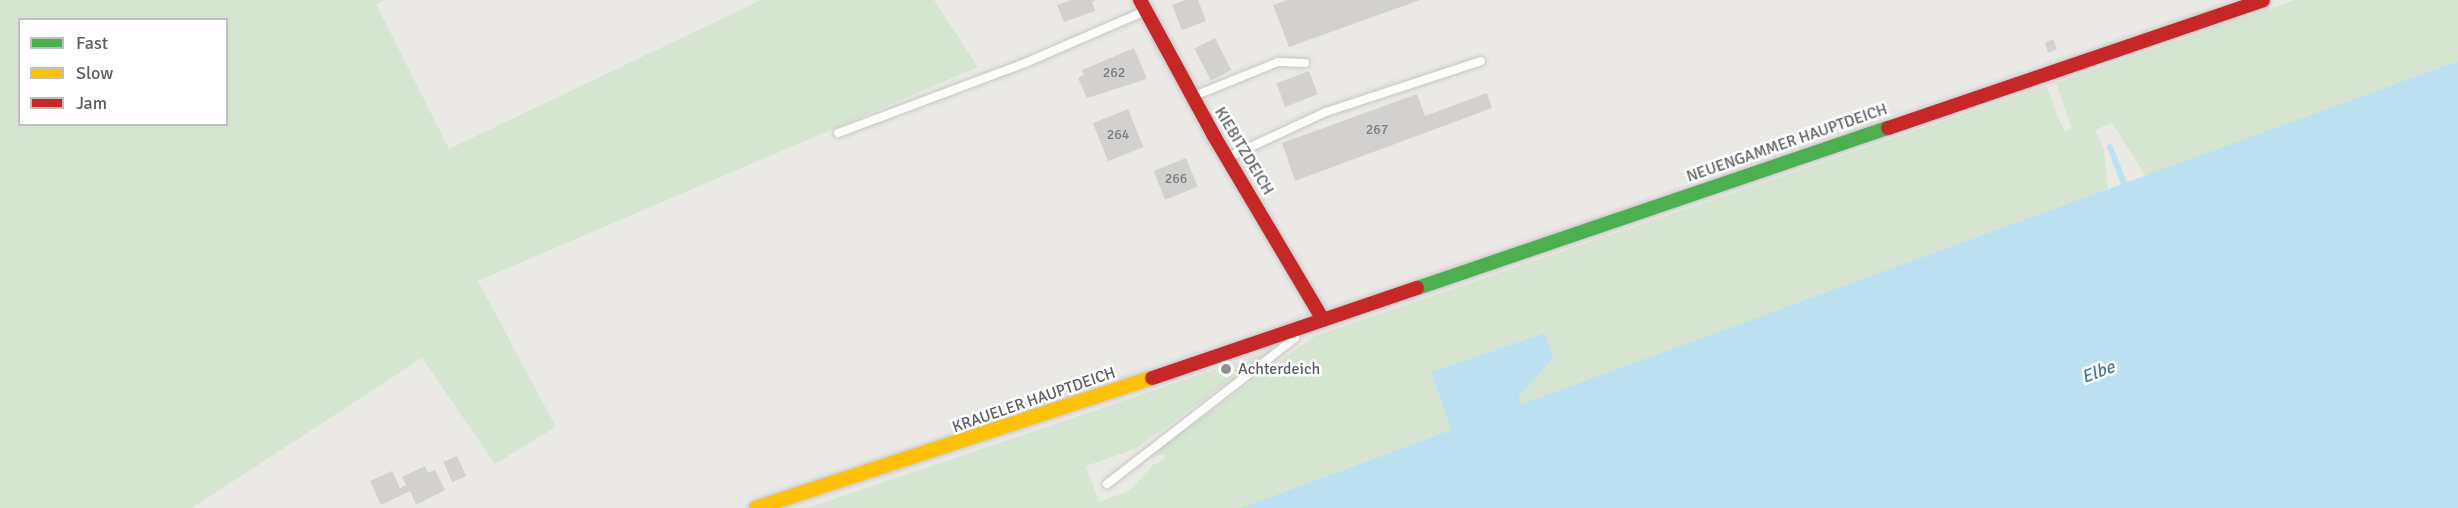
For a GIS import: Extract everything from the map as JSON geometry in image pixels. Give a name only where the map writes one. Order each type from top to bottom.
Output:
[{"type":"street","name":"NEUENGAMMER HAUPTDEICH","points":[[1321,318],[2263,0]]},
{"type":"street","name":"KIEBITZDEICH","points":[[1143,6],[1227,158],[1321,318]]},
{"type":"street","name":"KRAUELER HAUPTDEICH","points":[[756,508],[875,472],[1321,318]]},
{"type":"lane","points":[[838,133],[1025,63],[1143,6]]},
{"type":"lane","points":[[1227,158],[1326,112],[1481,61]]},
{"type":"lane","points":[[1192,96],[1278,62],[1305,63]]},
{"type":"lane","points":[[1107,484],[1321,318]]},
{"type":"green space","points":[[0,0],[386,0],[376,4],[449,149],[761,0],[934,0],[978,67],[478,281],[556,427],[495,464],[422,358],[192,508],[0,508]]},
{"type":"green space","points":[[2295,0],[2458,0],[2458,61],[2146,177],[2112,123],[2095,130],[2104,149],[2108,190],[1519,406],[1519,396],[1554,357],[1544,333],[1431,372],[1451,430],[1240,508],[807,508],[1273,350],[1135,449],[1086,466],[1099,502],[1129,491],[1153,465],[1165,459],[1164,454],[1143,460],[1315,336],[2046,86],[2064,131],[2072,129],[2056,83]]},
{"type":"water","name":"Elbe","points":[[2458,61],[2458,508],[1240,508],[1451,430],[1431,372],[1544,333],[1554,357],[1519,396],[1519,405]]},
{"type":"building","points":[[1071,0],[1096,0],[1092,2],[1095,11],[1064,22],[1057,5]]},
{"type":"building","points":[[1185,0],[1198,0],[1206,21],[1182,30],[1172,5]]},
{"type":"building","points":[[1287,0],[1420,0],[1289,47],[1273,5]]},
{"type":"building","points":[[1215,38],[1231,70],[1211,81],[1195,48]]},
{"type":"building","points":[[2053,39],[2057,49],[2048,53],[2045,43]]},
{"type":"building","points":[[1134,48],[1147,79],[1087,98],[1078,78],[1084,75],[1082,70]]},
{"type":"building","points":[[1309,71],[1318,94],[1285,107],[1276,84]]},
{"type":"building","points":[[1487,93],[1492,108],[1295,181],[1282,143],[1417,94],[1425,116]]},
{"type":"building","points":[[1128,109],[1143,147],[1108,161],[1093,123]]},
{"type":"building","points":[[1186,158],[1198,187],[1165,200],[1154,171]]},
{"type":"building","points":[[457,456],[466,476],[452,482],[443,462]]},
{"type":"building","points":[[425,466],[428,473],[435,470],[445,490],[416,505],[410,491],[381,505],[370,481],[392,471],[400,488],[406,485],[402,477]]},
{"type":"waterway","points":[[2110,147],[2124,184]]},
{"type":"traffic: fast","points":[[1417,288],[1888,128]]},
{"type":"traffic: slow","points":[[756,508],[1152,378]]},
{"type":"traffic: jam","points":[[1140,0],[1214,136],[1322,318]]},
{"type":"traffic: jam","points":[[1888,128],[2263,0]]},
{"type":"traffic: jam","points":[[1152,378],[1417,288]]},
{"type":"place","name":"Achterdeich","points":[[1226,369]]}]
